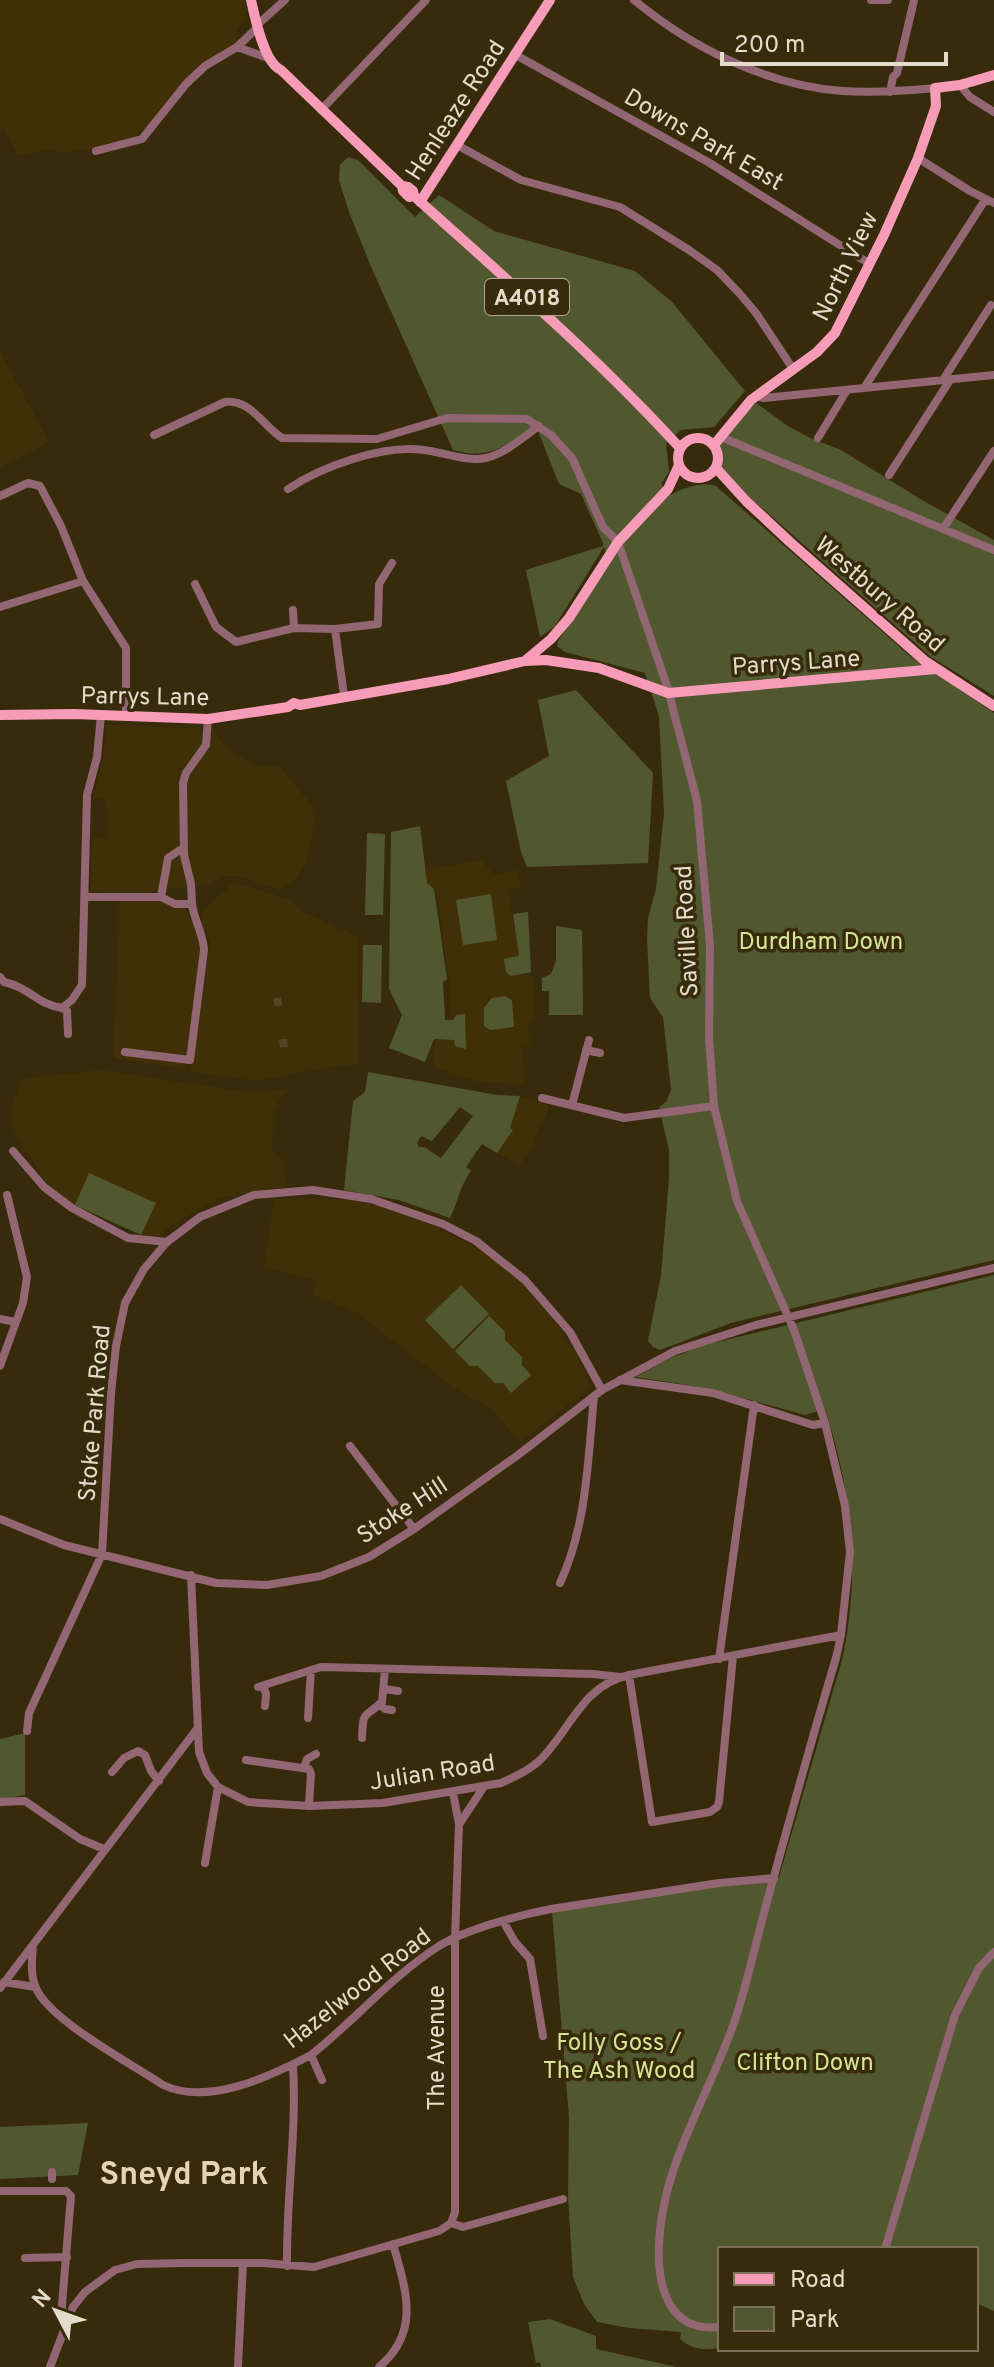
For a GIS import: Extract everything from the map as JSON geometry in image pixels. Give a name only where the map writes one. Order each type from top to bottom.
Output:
[{"type":"main road","name":"A4018","points":[[251,0],[268,55],[275,55],[282,64],[281,70],[402,186],[409,197],[417,199],[545,313],[684,445]]},
{"type":"main road","name":"Henleaze Road","points":[[417,199],[457,145],[550,0]]},
{"type":"main road","points":[[935,88],[960,85],[994,75]]},
{"type":"main road","name":"North View","points":[[714,441],[756,396],[828,344],[870,264],[918,158],[936,106],[935,88]]},
{"type":"main road","points":[[697,438],[714,441],[719,456],[713,471],[693,478],[685,473],[679,465],[684,445],[697,438]]},
{"type":"main road","name":"Parrys Lane","points":[[525,661],[551,639],[569,618],[618,542],[668,489],[679,465]]},
{"type":"main road","name":"Westbury Road","points":[[713,471],[925,661],[994,706]]},
{"type":"main road","name":"Parrys Lane","points":[[668,489],[693,478]]},
{"type":"main road","name":"Parrys Lane","points":[[0,715],[208,719],[288,707],[291,710],[300,705],[448,679],[525,661],[546,660],[599,668],[671,690],[917,673],[936,669]]},
{"type":"main road","points":[[917,673],[925,661]]},
{"type":"street","points":[[96,151],[142,139],[186,84],[205,66],[237,47],[285,0]]},
{"type":"street","points":[[321,110],[426,0]]},
{"type":"street","points":[[634,0],[659,21],[711,52],[766,75],[832,90],[890,92],[935,88]]},
{"type":"street","points":[[871,0],[888,0]]},
{"type":"street","points":[[890,92],[914,0],[907,0]]},
{"type":"street","points":[[237,47],[268,55]]},
{"type":"street","name":"Downs Park East","points":[[514,54],[708,162],[870,264]]},
{"type":"street","points":[[897,73],[903,91]]},
{"type":"street","points":[[960,85],[970,97],[994,112]]},
{"type":"street","points":[[457,145],[521,180],[620,207],[689,250],[717,270],[740,294],[793,369]]},
{"type":"street","points":[[864,388],[990,202],[918,158]]},
{"type":"street","points":[[889,475],[991,305]]},
{"type":"street","points":[[756,396],[764,398],[994,375]]},
{"type":"street","points":[[818,438],[847,390]]},
{"type":"street","points":[[158,436],[225,402],[233,401],[250,409],[282,438],[377,439],[447,418],[527,419],[539,426],[486,458],[420,449],[376,453],[333,465],[288,489]]},
{"type":"street","name":"Saville Road","points":[[539,426],[572,458],[603,527],[618,542],[671,690],[697,801],[710,945],[709,1038],[714,1106],[737,1201],[790,1317],[825,1423],[845,1506],[850,1552],[841,1635],[734,2021],[676,2164],[663,2208],[659,2243],[664,2295],[672,2310],[690,2322],[718,2327]]},
{"type":"street","points":[[714,441],[732,441],[994,550]]},
{"type":"street","points":[[943,529],[994,451]]},
{"type":"street","points":[[0,496],[28,483],[40,486],[61,526],[83,581],[126,648],[126,716]]},
{"type":"street","points":[[195,584],[216,627],[230,640],[242,642],[294,628],[335,629],[378,624],[379,584],[392,563]]},
{"type":"street","points":[[0,607],[83,581]]},
{"type":"street","points":[[293,610],[294,628]]},
{"type":"street","points":[[363,616],[363,626]]},
{"type":"street","points":[[335,629],[344,696]]},
{"type":"street","points":[[62,1008],[82,985],[87,795],[97,757],[101,715]]},
{"type":"street","points":[[125,1052],[190,1060],[204,950],[203,936],[192,904],[183,848],[183,778],[206,745],[208,719]]},
{"type":"street","points":[[161,897],[168,858],[183,848]]},
{"type":"street","points":[[85,897],[161,897],[175,904],[192,904]]},
{"type":"street","points":[[1,982],[25,988],[44,1004],[67,1011],[68,1034]]},
{"type":"street","points":[[572,1105],[589,1040]]},
{"type":"street","points":[[586,1050],[600,1053]]},
{"type":"street","points":[[542,1098],[624,1118],[714,1106]]},
{"type":"street","points":[[13,1151],[44,1187],[72,1208],[128,1238],[167,1242]]},
{"type":"street","name":"Stoke Park Road","points":[[102,1554],[111,1393],[119,1324],[125,1303],[144,1269],[183,1228],[212,1210],[254,1195],[313,1190],[371,1199],[443,1224],[476,1241],[515,1270],[570,1332],[598,1393]]},
{"type":"street","points":[[0,1366],[26,1291],[26,1269],[7,1195]]},
{"type":"street","name":"Stoke Hill","points":[[0,1519],[64,1545],[233,1585],[267,1585],[321,1576],[369,1557],[414,1529],[598,1393],[675,1351],[732,1331],[994,1268]]},
{"type":"street","points":[[0,1319],[16,1322]]},
{"type":"street","points":[[618,1380],[713,1393],[813,1425],[825,1423]]},
{"type":"street","points":[[560,1583],[578,1534],[598,1393]]},
{"type":"street","points":[[719,1659],[754,1405]]},
{"type":"street","points":[[350,1446],[414,1529]]},
{"type":"street","points":[[365,1465],[374,1458]]},
{"type":"street","points":[[27,1731],[29,1713],[102,1554]]},
{"type":"street","points":[[191,1575],[199,1752],[207,1773],[218,1787],[205,1863]]},
{"type":"street","name":"Julian Road","points":[[218,1787],[248,1802],[309,1806],[383,1803],[483,1788],[529,1769],[552,1747],[593,1692],[625,1676],[841,1635]]},
{"type":"street","points":[[265,1706],[261,1686],[328,1666],[625,1676],[652,1822],[710,1812],[717,1807],[733,1656]]},
{"type":"street","points":[[362,1738],[366,1713],[380,1705],[385,1669]]},
{"type":"street","points":[[308,1718],[311,1670]]},
{"type":"street","points":[[384,1689],[398,1691]]},
{"type":"street","points":[[380,1705],[392,1710]]},
{"type":"street","points":[[2,1985],[197,1729]]},
{"type":"street","points":[[112,1772],[124,1758],[138,1751],[145,1755],[159,1781]]},
{"type":"street","points":[[181,1752],[199,1752]]},
{"type":"street","points":[[304,1767],[307,1759],[316,1754]]},
{"type":"street","points":[[246,1760],[257,1757],[304,1767],[311,1774],[309,1806]]},
{"type":"street","points":[[459,1824],[483,1788]]},
{"type":"street","name":"The Avenue","points":[[451,2223],[456,2201],[455,1939],[459,1824],[453,1793]]},
{"type":"street","points":[[0,1802],[25,1801],[80,1839],[104,1849]]},
{"type":"street","name":"Hazelwood Road","points":[[35,1987],[63,2021],[174,2090],[199,2094],[216,2092],[293,2065],[311,2055],[413,1966],[441,1945],[455,1939],[503,1921],[584,1903],[774,1878]]},
{"type":"street","points":[[503,1921],[530,1959],[543,2036]]},
{"type":"street","points":[[2,1985],[35,1987],[33,1945]]},
{"type":"street","points":[[886,2247],[955,2015],[979,1968],[994,1952]]},
{"type":"street","points":[[311,2055],[314,2070],[322,2080]]},
{"type":"street","points":[[287,2266],[287,2203],[295,2095],[293,2065]]},
{"type":"street","points":[[0,2191],[41,2189],[66,2191],[69,2194],[61,2317],[66,2323]]},
{"type":"street","points":[[50,2367],[73,2307],[85,2292],[109,2273],[125,2267],[137,2264],[243,2263],[314,2267],[439,2231],[451,2223],[463,2227],[563,2199]]},
{"type":"street","points":[[379,2367],[389,2359],[401,2341],[407,2324],[402,2306],[406,2292],[393,2244]]},
{"type":"street","points":[[25,2258],[67,2257]]},
{"type":"street","points":[[238,2367],[243,2263]]},
{"type":"shaded area","points":[[0,0],[245,0],[247,15],[236,30],[240,39],[236,45],[205,63],[150,126],[132,138],[93,149],[55,153],[54,149],[17,155],[5,129],[0,130]]},
{"type":"shaded area","points":[[0,351],[49,442],[0,468]]},
{"type":"shaded area","points":[[106,725],[214,729],[234,754],[258,766],[280,767],[312,805],[316,820],[305,865],[297,878],[281,890],[238,876],[223,876],[209,884],[144,892],[91,891],[92,839],[108,839],[107,799],[93,798],[104,752]]},
{"type":"shaded area","points":[[482,860],[493,874],[518,870],[520,888],[508,890],[523,976],[534,976],[535,1020],[528,1021],[530,1046],[523,1047],[524,1084],[478,1082],[434,1067],[436,1039],[455,1040],[465,1015],[450,1015],[449,982],[437,893],[426,894],[422,870]]},
{"type":"shaded area","points":[[232,884],[292,901],[303,912],[359,937],[357,1065],[341,1065],[255,1081],[190,1071],[210,943],[201,924],[201,913]]},
{"type":"shaded area","points":[[119,899],[161,901],[185,909],[201,940],[185,1069],[114,1058]]},
{"type":"shaded area","points":[[102,1070],[254,1093],[285,1090],[274,1111],[272,1151],[284,1160],[285,1187],[220,1198],[168,1227],[159,1237],[141,1235],[75,1206],[51,1189],[17,1138],[12,1123],[12,1103],[22,1079]]},
{"type":"shaded area","points":[[520,1096],[550,1106],[535,1136],[535,1143],[520,1165],[497,1153],[513,1130],[510,1128]]},
{"type":"shaded area","points":[[302,1198],[383,1205],[414,1215],[489,1255],[521,1280],[538,1300],[579,1357],[590,1388],[520,1442],[491,1408],[454,1388],[356,1312],[314,1296],[317,1280],[264,1267],[274,1199]]},
{"type":"green space","name":"Durdham Down","points":[[348,157],[358,160],[415,217],[439,195],[494,231],[635,271],[672,302],[745,391],[714,427],[681,430],[666,443],[669,472],[661,484],[671,495],[693,486],[716,486],[909,655],[994,713],[994,1260],[731,1323],[660,1350],[648,1341],[661,1275],[669,1179],[669,1150],[659,1107],[666,1102],[671,1090],[663,1017],[650,998],[647,939],[664,813],[659,716],[645,673],[565,652],[557,646],[610,564],[604,547],[555,626],[540,637],[526,570],[603,546],[603,543],[581,494],[559,484],[536,426],[506,445],[487,452],[477,454],[453,450],[349,212],[339,180],[340,165]]},
{"type":"green space","points":[[756,403],[788,426],[841,450],[994,540],[994,696],[931,657],[721,472],[718,439]]},
{"type":"green space","points":[[576,690],[653,773],[648,863],[527,867],[506,781],[549,756],[538,700]]},
{"type":"green space","points":[[420,826],[427,883],[434,889],[447,979],[443,982],[445,1020],[465,1014],[466,1049],[455,1046],[454,1040],[434,1039],[425,1062],[389,1048],[402,1015],[389,989],[391,832]]},
{"type":"green space","points":[[367,833],[385,834],[383,915],[365,915]]},
{"type":"green space","points":[[491,894],[497,940],[463,945],[456,900]]},
{"type":"green space","points":[[528,912],[531,972],[511,976],[506,972],[504,959],[519,956],[513,914]]},
{"type":"green space","points":[[556,926],[582,930],[583,1015],[549,1015],[549,991],[542,991],[542,978],[551,974],[556,961]]},
{"type":"green space","points":[[363,945],[382,945],[381,1003],[362,1002]]},
{"type":"green space","points":[[505,996],[512,1000],[514,1027],[490,1030],[484,1026],[484,1008],[492,998]]},
{"type":"green space","points":[[368,1072],[497,1095],[520,1096],[510,1128],[513,1130],[497,1153],[482,1144],[466,1167],[471,1171],[450,1218],[399,1200],[344,1190],[353,1101],[365,1092]],"holes":[[[460,1107],[473,1116],[441,1158],[419,1147],[417,1143],[421,1136],[432,1141]]]},
{"type":"green space","points":[[89,1173],[156,1203],[141,1235],[75,1205]]},
{"type":"green space","name":"Clifton Down","points":[[994,1275],[994,2311],[978,2304],[978,2247],[718,2247],[718,2348],[703,2349],[689,2345],[680,2339],[681,2332],[597,2322],[584,2304],[573,2277],[568,2196],[569,2117],[552,1912],[779,1877],[842,1660],[848,1628],[851,1534],[842,1471],[825,1409],[805,1415],[706,1388],[636,1377],[671,1358],[705,1345]]},
{"type":"green space","points":[[461,1285],[489,1314],[453,1349],[425,1320]]},
{"type":"green space","points":[[489,1316],[505,1332],[505,1340],[522,1357],[522,1365],[531,1375],[511,1393],[503,1383],[495,1383],[478,1366],[470,1366],[455,1351]]},
{"type":"green space","points":[[25,1733],[25,1795],[0,1800],[0,1739]]},
{"type":"green space","points":[[88,2123],[78,2175],[0,2179],[0,2127]]},
{"type":"green space","points":[[550,2319],[596,2336],[596,2349],[677,2367],[541,2367],[540,2362],[536,2363],[528,2322]]},
{"type":"tunnel","points":[[277,998],[279,1009]]},
{"type":"tunnel","points":[[283,1039],[284,1048]]},
{"type":"district","name":"Sneyd Park","points":[[184,2173]]},
{"type":"park label","name":"Folly Goss / The Ash Wood","points":[[619,2056]]}]
